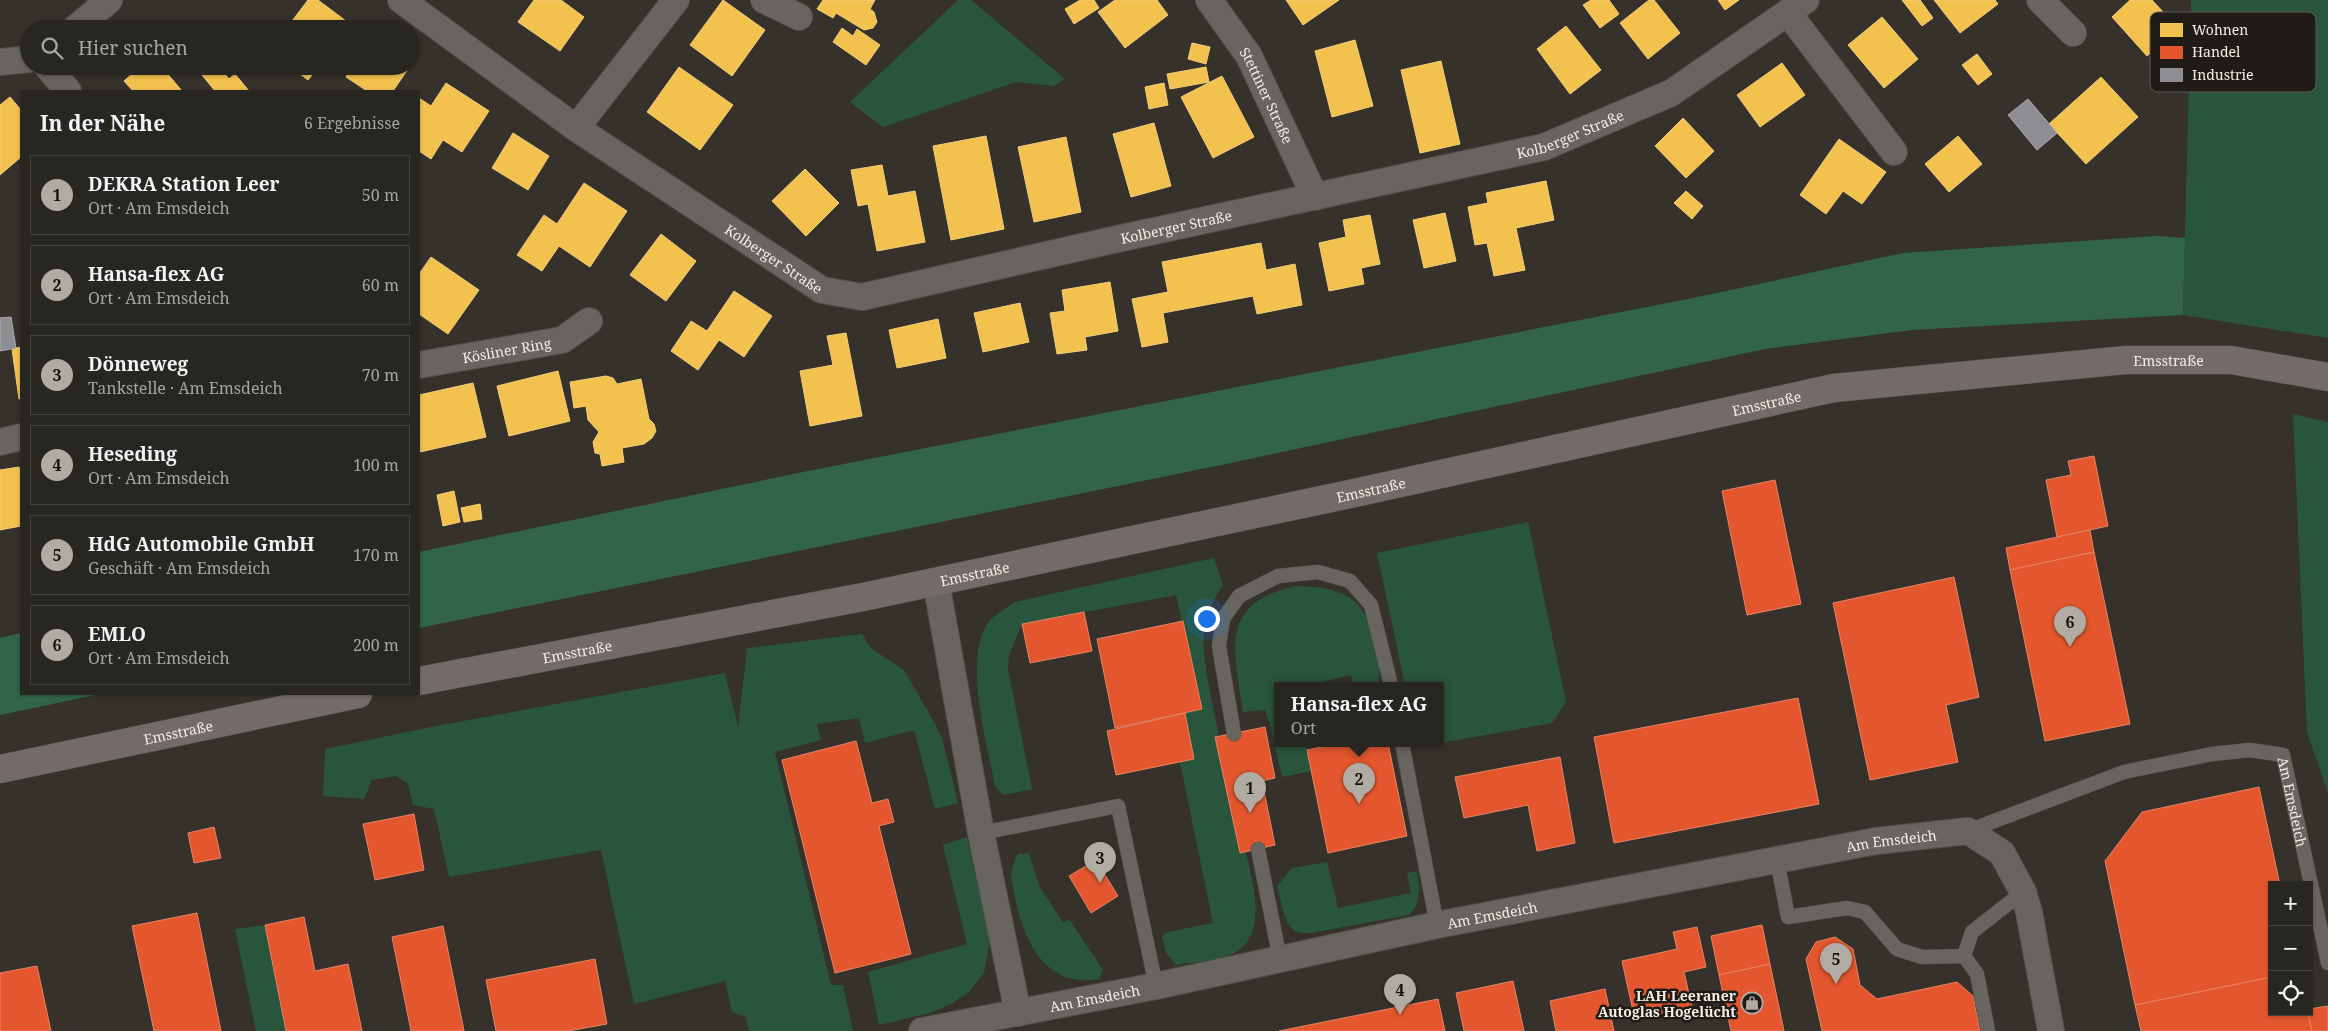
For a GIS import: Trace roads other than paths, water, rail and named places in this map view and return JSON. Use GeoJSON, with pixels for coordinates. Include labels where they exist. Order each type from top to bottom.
{"type":"FeatureCollection","features":[{"type":"Feature","properties":{"kind":"main road","name":"Emsstraße"},"geometry":{"type":"LineString","coordinates":[[420,681],[936,582],[1834,388],[2126,360],[2231,360],[2328,377]]}},
{"type":"Feature","properties":{"kind":"main road","name":"Emsstraße"},"geometry":{"type":"LineString","coordinates":[[0,769],[353,695]]}},
{"type":"Feature","properties":{"kind":"street"},"geometry":{"type":"LineString","coordinates":[[86,20],[109,0]]}},
{"type":"Feature","properties":{"kind":"street","name":"Kolberger Straße"},"geometry":{"type":"LineString","coordinates":[[401,0],[576,128],[822,290],[862,297],[1544,147],[1671,93],[1797,6],[1894,152]]}},
{"type":"Feature","properties":{"kind":"street"},"geometry":{"type":"LineString","coordinates":[[576,128],[676,0]]}},
{"type":"Feature","properties":{"kind":"street"},"geometry":{"type":"LineString","coordinates":[[764,0],[799,17]]}},
{"type":"Feature","properties":{"kind":"street","name":"Stettiner Straße"},"geometry":{"type":"LineString","coordinates":[[1209,0],[1249,56],[1315,197]]}},
{"type":"Feature","properties":{"kind":"street"},"geometry":{"type":"LineString","coordinates":[[2040,0],[2073,33]]}},
{"type":"Feature","properties":{"kind":"street"},"geometry":{"type":"LineString","coordinates":[[0,62],[20,60]]}},
{"type":"Feature","properties":{"kind":"street"},"geometry":{"type":"LineString","coordinates":[[55,75],[67,90]]}},
{"type":"Feature","properties":{"kind":"street","name":"Kösliner Ring"},"geometry":{"type":"LineString","coordinates":[[420,365],[562,340],[589,322]]}},
{"type":"Feature","properties":{"kind":"street"},"geometry":{"type":"LineString","coordinates":[[0,442],[20,437]]}},
{"type":"Feature","properties":{"kind":"street"},"geometry":{"type":"LineString","coordinates":[[936,582],[982,833],[1006,1020]]}},
{"type":"Feature","properties":{"kind":"street"},"geometry":{"type":"LineString","coordinates":[[1968,831],[2002,853],[2023,892],[2029,912],[2051,1031]]}},
{"type":"Feature","properties":{"kind":"street","name":"Am Emsdeich"},"geometry":{"type":"LineString","coordinates":[[922,1031],[1006,1020],[1437,925],[1876,841],[1968,831]]}},
{"type":"Feature","properties":{"kind":"lane"},"geometry":{"type":"LineString","coordinates":[[1234,734],[1219,646],[1223,619],[1239,596],[1278,576],[1318,572],[1350,581],[1371,605],[1390,682]]}},
{"type":"Feature","properties":{"kind":"lane"},"geometry":{"type":"LineString","coordinates":[[1403,747],[1437,925]]}},
{"type":"Feature","properties":{"kind":"lane","name":"Am Emsdeich"},"geometry":{"type":"LineString","coordinates":[[1968,831],[2124,772],[2212,754],[2250,750],[2283,755],[2328,963]]}},
{"type":"Feature","properties":{"kind":"lane"},"geometry":{"type":"LineString","coordinates":[[982,833],[1118,806],[1156,986]]}},
{"type":"Feature","properties":{"kind":"lane"},"geometry":{"type":"LineString","coordinates":[[1258,849],[1280,959]]}},
{"type":"Feature","properties":{"kind":"lane"},"geometry":{"type":"LineString","coordinates":[[1777,860],[1788,917],[1847,908],[1865,912],[1896,949],[1922,957],[1964,956]]}},
{"type":"Feature","properties":{"kind":"lane"},"geometry":{"type":"LineString","coordinates":[[1964,956],[1972,932],[2023,892]]}},
{"type":"Feature","properties":{"kind":"lane"},"geometry":{"type":"LineString","coordinates":[[1964,956],[1977,974],[1988,1031]]}},
{"type":"Feature","properties":{"kind":"place","name":"EMLO"},"geometry":{"type":"Point","coordinates":[2070,647]}},
{"type":"Feature","properties":{"kind":"place","name":"Hansa-flex AG"},"geometry":{"type":"Point","coordinates":[1359,804]}},
{"type":"Feature","properties":{"kind":"place","name":"DEKRA Station Leer"},"geometry":{"type":"Point","coordinates":[1250,813]}},
{"type":"Feature","properties":{"kind":"place","name":"Dönneweg"},"geometry":{"type":"Point","coordinates":[1100,883]}},
{"type":"Feature","properties":{"kind":"place","name":"HdG Automobile GmbH"},"geometry":{"type":"Point","coordinates":[1836,984]}},
{"type":"Feature","properties":{"kind":"place","name":"LAH Leeraner Autoglas Hogelücht"},"geometry":{"type":"Point","coordinates":[1752,1003]}},
{"type":"Feature","properties":{"kind":"place","name":"Heseding"},"geometry":{"type":"Point","coordinates":[1400,1015]}}]}
